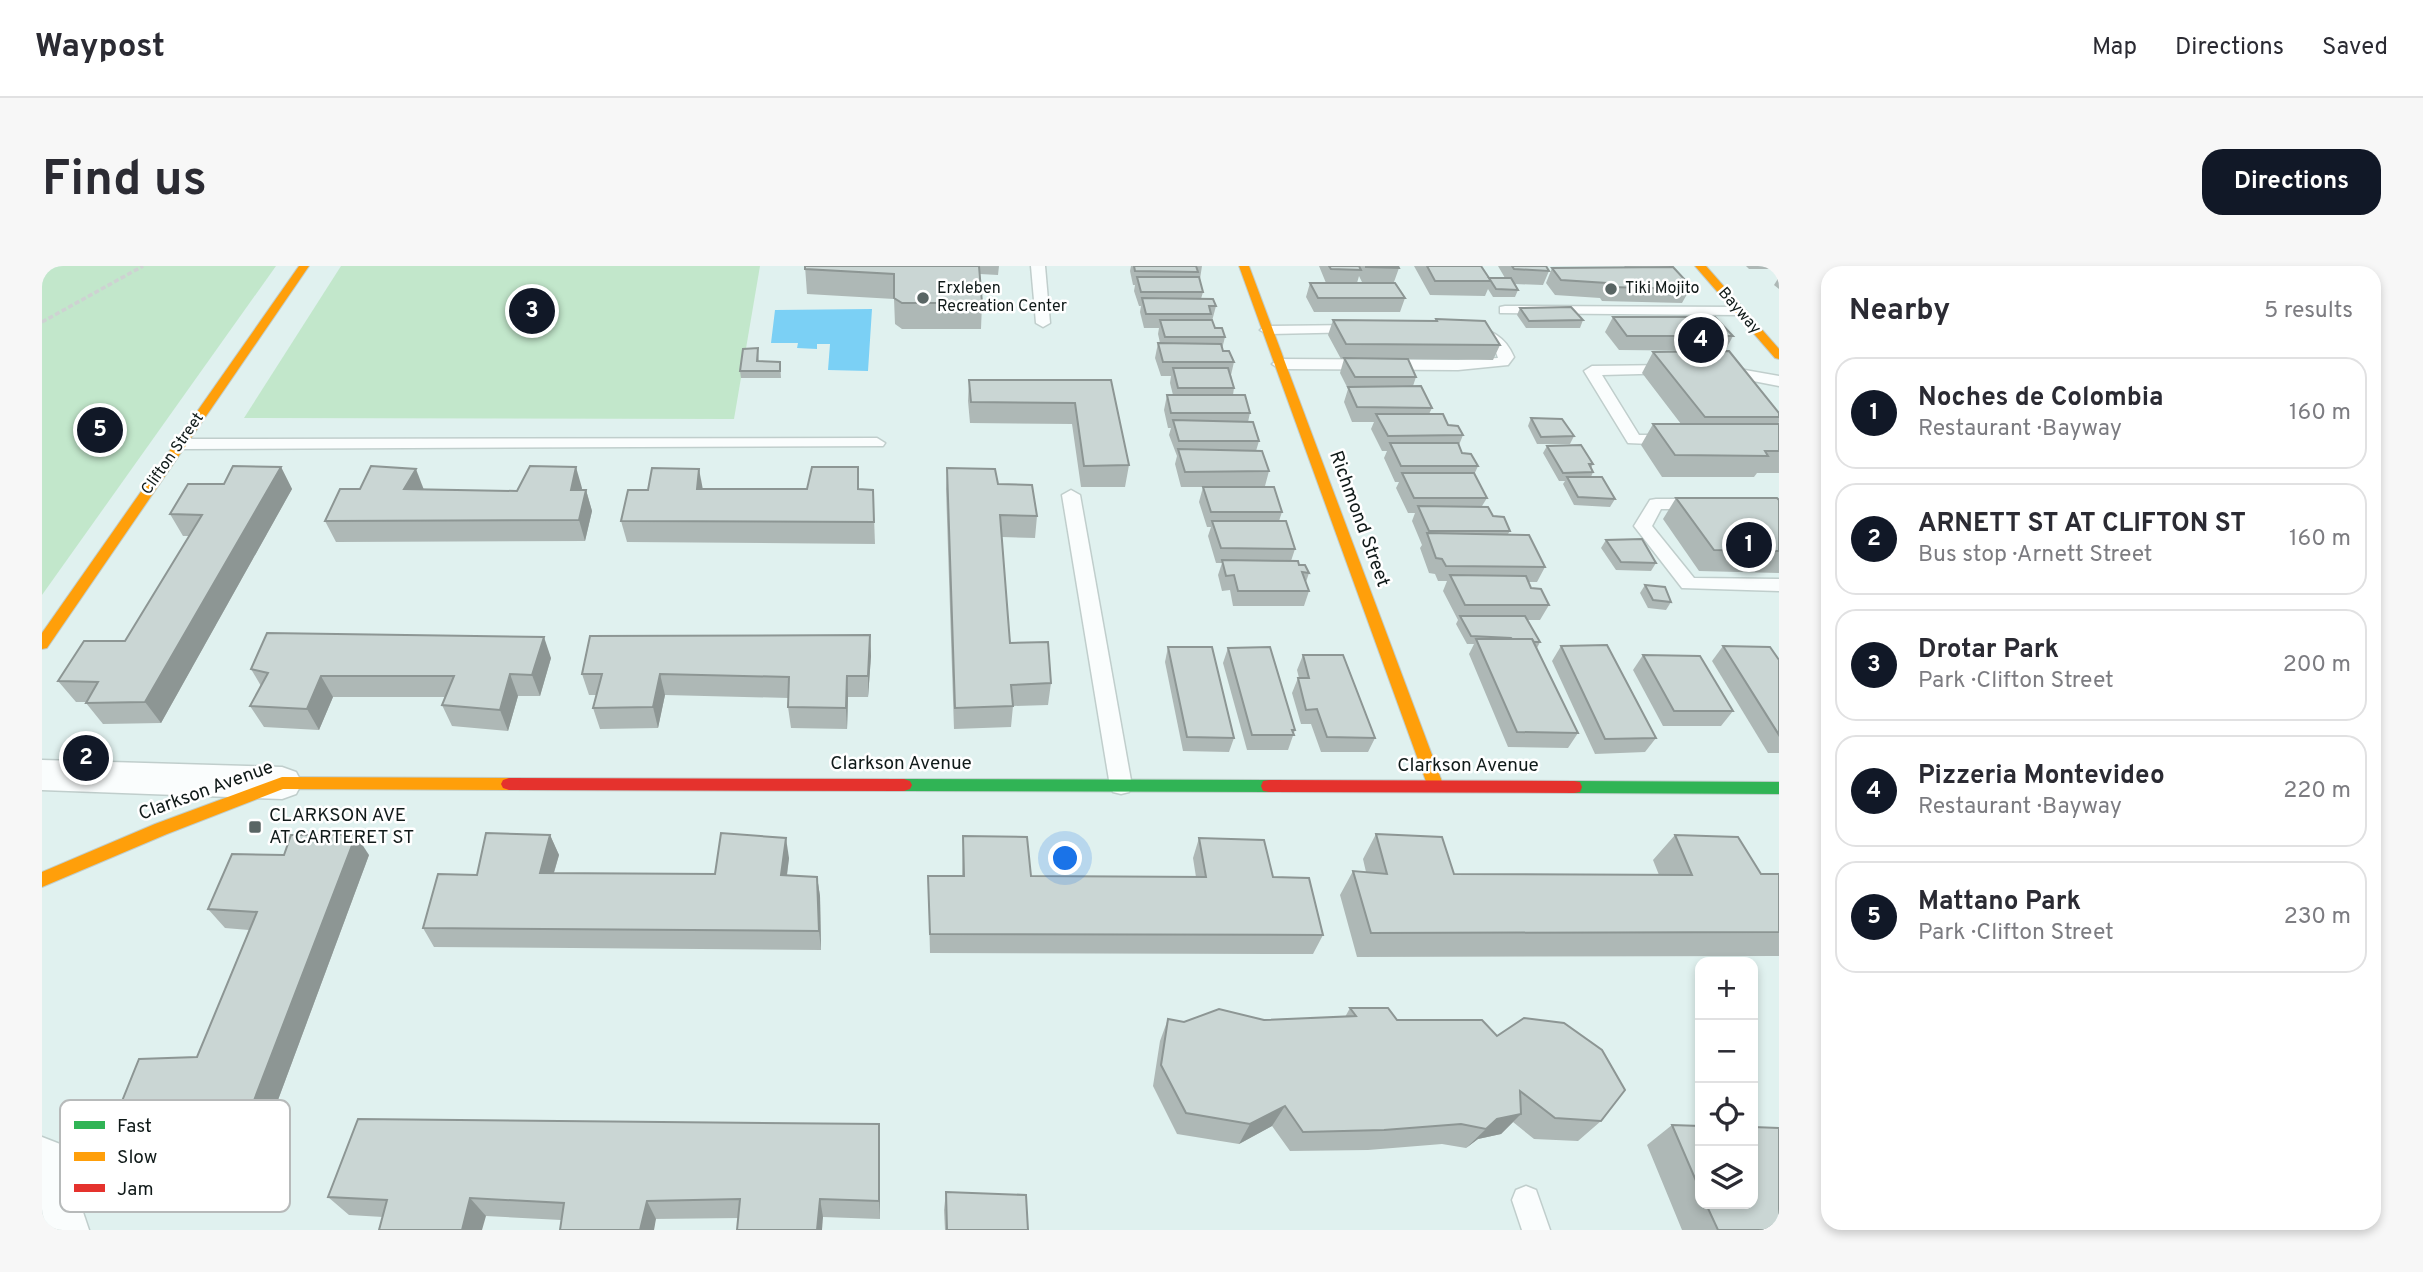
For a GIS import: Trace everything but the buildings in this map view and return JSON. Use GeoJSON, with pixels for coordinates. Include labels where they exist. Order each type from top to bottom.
{"type":"FeatureCollection","features":[{"type":"Feature","properties":{"kind":"street","name":"Clifton Street"},"geometry":{"type":"LineString","coordinates":[[42,644],[304,266]]}},
{"type":"Feature","properties":{"kind":"street","name":"Richmond Street"},"geometry":{"type":"LineString","coordinates":[[1244,266],[1436,787]]}},
{"type":"Feature","properties":{"kind":"street","name":"Bayway"},"geometry":{"type":"LineString","coordinates":[[1700,266],[1779,356]]}},
{"type":"Feature","properties":{"kind":"street"},"geometry":{"type":"LineString","coordinates":[[42,775],[282,783]]}},
{"type":"Feature","properties":{"kind":"street","name":"Clarkson Avenue"},"geometry":{"type":"LineString","coordinates":[[42,880],[161,829],[282,783],[1779,788]]}},
{"type":"Feature","properties":{"kind":"street"},"geometry":{"type":"LineString","coordinates":[[42,1161],[63,1230]]}},
{"type":"Feature","properties":{"kind":"lane"},"geometry":{"type":"LineString","coordinates":[[1038,266],[1043,323]]}},
{"type":"Feature","properties":{"kind":"lane"},"geometry":{"type":"LineString","coordinates":[[1505,310],[1739,311]]}},
{"type":"Feature","properties":{"kind":"lane"},"geometry":{"type":"LineString","coordinates":[[1267,330],[1379,329]]}},
{"type":"Feature","properties":{"kind":"lane"},"geometry":{"type":"LineString","coordinates":[[1280,364],[1458,365],[1503,362],[1506,357],[1496,339],[1472,329],[1458,329]]}},
{"type":"Feature","properties":{"kind":"lane"},"geometry":{"type":"LineString","coordinates":[[1687,440],[1634,440],[1592,371],[1714,369],[1779,382]]}},
{"type":"Feature","properties":{"kind":"lane"},"geometry":{"type":"LineString","coordinates":[[180,444],[877,443]]}},
{"type":"Feature","properties":{"kind":"lane"},"geometry":{"type":"LineString","coordinates":[[1071,495],[1121,786]]}},
{"type":"Feature","properties":{"kind":"lane"},"geometry":{"type":"LineString","coordinates":[[1724,505],[1656,504],[1643,526],[1689,584],[1779,585]]}},
{"type":"Feature","properties":{"kind":"lane"},"geometry":{"type":"LineString","coordinates":[[1526,1200],[1536,1230]]}},
{"type":"Feature","properties":{"kind":"path"},"geometry":{"type":"LineString","coordinates":[[42,322],[143,266]]}},
{"type":"Feature","properties":{"kind":"green space"},"geometry":{"type":"Polygon","coordinates":[[[42,266],[276,266],[42,595],[42,266]]]}},
{"type":"Feature","properties":{"kind":"green space"},"geometry":{"type":"Polygon","coordinates":[[[341,266],[760,266],[734,419],[244,418],[341,266]]]}},
{"type":"Feature","properties":{"kind":"water"},"geometry":{"type":"Polygon","coordinates":[[[872,309],[868,371],[828,370],[830,344],[817,344],[817,349],[797,348],[798,343],[771,343],[775,310],[872,309]]]}},
{"type":"Feature","properties":{"kind":"traffic: fast"},"geometry":{"type":"LineString","coordinates":[[904,785],[1269,786]]}},
{"type":"Feature","properties":{"kind":"traffic: fast"},"geometry":{"type":"LineString","coordinates":[[1574,787],[1779,788]]}},
{"type":"Feature","properties":{"kind":"traffic: slow"},"geometry":{"type":"LineString","coordinates":[[42,644],[304,266]]}},
{"type":"Feature","properties":{"kind":"traffic: slow"},"geometry":{"type":"LineString","coordinates":[[1244,266],[1436,787]]}},
{"type":"Feature","properties":{"kind":"traffic: slow"},"geometry":{"type":"LineString","coordinates":[[1700,266],[1779,356]]}},
{"type":"Feature","properties":{"kind":"traffic: slow"},"geometry":{"type":"LineString","coordinates":[[42,880],[161,829],[282,783],[509,784]]}},
{"type":"Feature","properties":{"kind":"traffic: jam"},"geometry":{"type":"LineString","coordinates":[[509,784],[904,785]]}},
{"type":"Feature","properties":{"kind":"traffic: jam"},"geometry":{"type":"LineString","coordinates":[[1269,786],[1574,787]]}},
{"type":"Feature","properties":{"kind":"place","name":"Tiki Mojito"},"geometry":{"type":"Point","coordinates":[1611,289]}},
{"type":"Feature","properties":{"kind":"place","name":"Erxleben Recreation Center"},"geometry":{"type":"Point","coordinates":[923,298]}},
{"type":"Feature","properties":{"kind":"place","name":"Drotar Park"},"geometry":{"type":"Point","coordinates":[532,311]}},
{"type":"Feature","properties":{"kind":"place","name":"Pizzeria Montevideo"},"geometry":{"type":"Point","coordinates":[1701,340]}},
{"type":"Feature","properties":{"kind":"place","name":"Mattano Park"},"geometry":{"type":"Point","coordinates":[100,430]}},
{"type":"Feature","properties":{"kind":"place","name":"Noches de Colombia"},"geometry":{"type":"Point","coordinates":[1749,545]}},
{"type":"Feature","properties":{"kind":"place","name":"ARNETT ST AT CLIFTON ST"},"geometry":{"type":"Point","coordinates":[86,758]}},
{"type":"Feature","properties":{"kind":"place","name":"CLARKSON AVE AT CARTERET ST"},"geometry":{"type":"Point","coordinates":[255,827]}}]}
